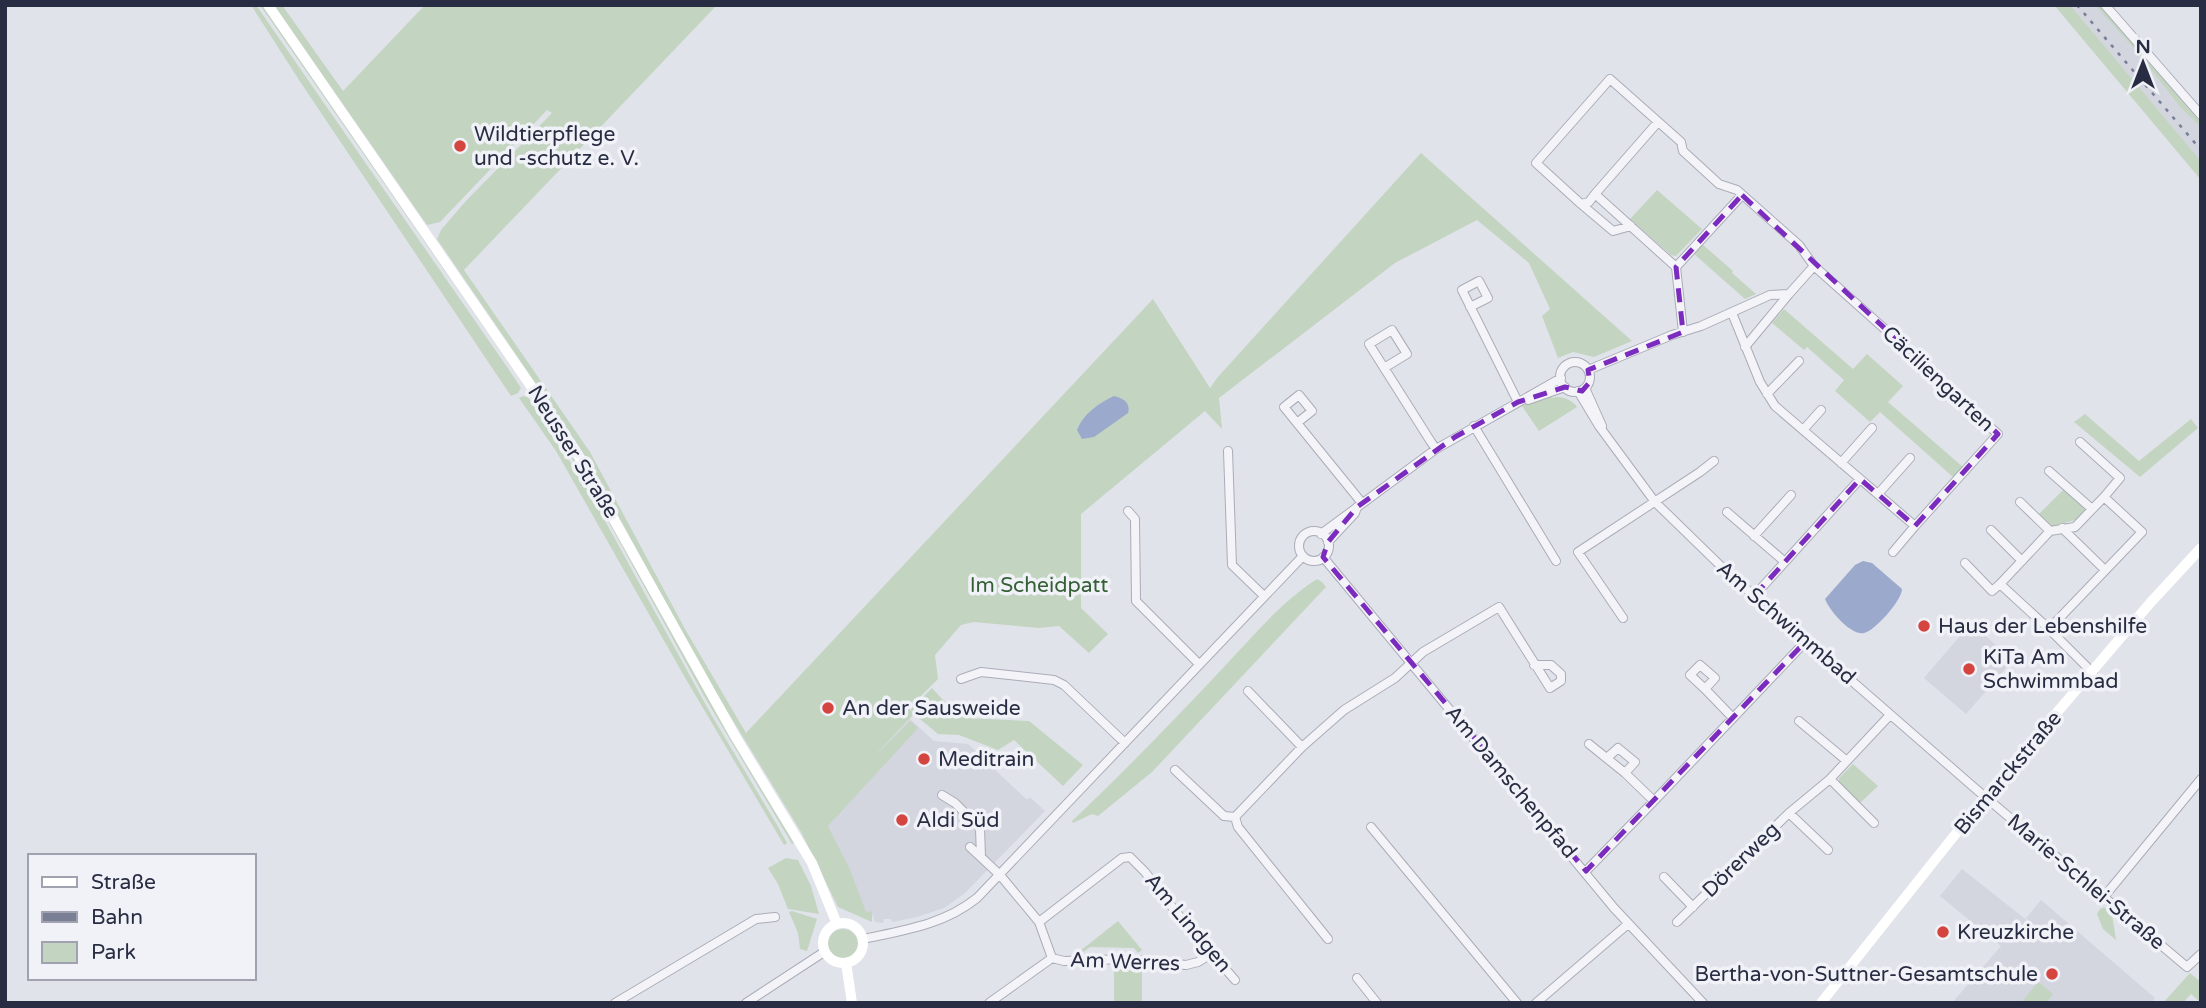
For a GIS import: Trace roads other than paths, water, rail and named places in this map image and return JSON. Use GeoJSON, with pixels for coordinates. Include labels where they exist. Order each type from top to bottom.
{"type":"FeatureCollection","features":[{"type":"Feature","properties":{"kind":"main road","name":"Neusser Straße"},"geometry":{"type":"LineString","coordinates":[[268,5],[575,450],[736,736],[812,863],[836,924]]}},
{"type":"Feature","properties":{"kind":"main road","name":"Bismarckstraße"},"geometry":{"type":"LineString","coordinates":[[1821,1003],[1985,797],[2151,602],[2201,548]]}},
{"type":"Feature","properties":{"kind":"main road"},"geometry":{"type":"LineString","coordinates":[[836,924],[853,926],[860,931],[863,939],[860,955],[846,963],[832,960],[824,952],[822,941],[825,933],[836,924]]}},
{"type":"Feature","properties":{"kind":"main road"},"geometry":{"type":"LineString","coordinates":[[846,963],[852,1003]]}},
{"type":"Feature","properties":{"kind":"street"},"geometry":{"type":"LineString","coordinates":[[2105,5],[2201,116]]}},
{"type":"Feature","properties":{"kind":"street"},"geometry":{"type":"LineString","coordinates":[[1631,226],[1613,231],[1536,163],[1610,79],[1681,142],[1683,151],[1719,184],[1737,190],[1799,245],[1814,266],[1745,347]]}},
{"type":"Feature","properties":{"kind":"street"},"geometry":{"type":"LineString","coordinates":[[1581,204],[1589,202],[1658,122]]}},
{"type":"Feature","properties":{"kind":"street"},"geometry":{"type":"LineString","coordinates":[[1595,194],[1676,267],[1683,332]]}},
{"type":"Feature","properties":{"kind":"street"},"geometry":{"type":"LineString","coordinates":[[1676,267],[1742,195]]}},
{"type":"Feature","properties":{"kind":"street","name":"Cäciliengarten"},"geometry":{"type":"LineString","coordinates":[[1814,266],[1916,356],[1922,366],[1998,434],[1914,526]]}},
{"type":"Feature","properties":{"kind":"street"},"geometry":{"type":"LineString","coordinates":[[1588,370],[1732,313],[1770,295],[1789,294]]}},
{"type":"Feature","properties":{"kind":"street"},"geometry":{"type":"LineString","coordinates":[[1470,307],[1518,402]]}},
{"type":"Feature","properties":{"kind":"street"},"geometry":{"type":"LineString","coordinates":[[1732,313],[1745,347],[1775,406],[1914,526],[1893,552]]}},
{"type":"Feature","properties":{"kind":"street"},"geometry":{"type":"LineString","coordinates":[[1384,368],[1407,354],[1392,330],[1369,344],[1384,368],[1436,449]]}},
{"type":"Feature","properties":{"kind":"street"},"geometry":{"type":"LineString","coordinates":[[1767,394],[1799,361]]}},
{"type":"Feature","properties":{"kind":"street"},"geometry":{"type":"LineString","coordinates":[[1518,402],[1565,387],[1581,389],[1590,379],[1588,370],[1581,363],[1571,363],[1563,368],[1561,378],[1565,387]]}},
{"type":"Feature","properties":{"kind":"street"},"geometry":{"type":"LineString","coordinates":[[1321,534],[1436,449],[1561,378]]}},
{"type":"Feature","properties":{"kind":"street","name":"Am Schwimmbad"},"geometry":{"type":"LineString","coordinates":[[1581,389],[1604,432],[1655,502],[1729,574],[1985,797]]}},
{"type":"Feature","properties":{"kind":"street"},"geometry":{"type":"LineString","coordinates":[[1803,430],[1821,410]]}},
{"type":"Feature","properties":{"kind":"street"},"geometry":{"type":"LineString","coordinates":[[1297,423],[1360,505]]}},
{"type":"Feature","properties":{"kind":"street"},"geometry":{"type":"LineString","coordinates":[[1474,426],[1556,561]]}},
{"type":"Feature","properties":{"kind":"street"},"geometry":{"type":"LineString","coordinates":[[1841,463],[1872,428]]}},
{"type":"Feature","properties":{"kind":"street"},"geometry":{"type":"LineString","coordinates":[[1965,563],[1992,591],[2050,531],[2075,527],[2104,497],[2120,478],[2080,442]]}},
{"type":"Feature","properties":{"kind":"street"},"geometry":{"type":"LineString","coordinates":[[1228,451],[1232,565],[1264,596]]}},
{"type":"Feature","properties":{"kind":"street"},"geometry":{"type":"LineString","coordinates":[[1878,494],[1910,458]]}},
{"type":"Feature","properties":{"kind":"street"},"geometry":{"type":"LineString","coordinates":[[1623,618],[1578,552],[1714,461]]}},
{"type":"Feature","properties":{"kind":"street"},"geometry":{"type":"LineString","coordinates":[[2049,471],[2092,509]]}},
{"type":"Feature","properties":{"kind":"street"},"geometry":{"type":"LineString","coordinates":[[1755,595],[1860,479]]}},
{"type":"Feature","properties":{"kind":"street"},"geometry":{"type":"LineString","coordinates":[[1754,536],[1791,495]]}},
{"type":"Feature","properties":{"kind":"street"},"geometry":{"type":"LineString","coordinates":[[2049,629],[2142,532],[2104,497]]}},
{"type":"Feature","properties":{"kind":"street"},"geometry":{"type":"LineString","coordinates":[[2020,502],[2050,531]]}},
{"type":"Feature","properties":{"kind":"street"},"geometry":{"type":"LineString","coordinates":[[1328,542],[1360,505]]}},
{"type":"Feature","properties":{"kind":"street"},"geometry":{"type":"LineString","coordinates":[[1128,511],[1135,519],[1136,601],[1199,663]]}},
{"type":"Feature","properties":{"kind":"street"},"geometry":{"type":"LineString","coordinates":[[1727,512],[1785,562]]}},
{"type":"Feature","properties":{"kind":"street"},"geometry":{"type":"LineString","coordinates":[[2062,528],[2105,570]]}},
{"type":"Feature","properties":{"kind":"street"},"geometry":{"type":"LineString","coordinates":[[1991,530],[2022,561]]}},
{"type":"Feature","properties":{"kind":"street"},"geometry":{"type":"LineString","coordinates":[[1313,531],[1321,534],[1328,542],[1328,550],[1323,557],[1315,561],[1303,556],[1299,547],[1301,538],[1313,531]]}},
{"type":"Feature","properties":{"kind":"street"},"geometry":{"type":"LineString","coordinates":[[863,939],[927,926],[945,919],[977,898],[1303,556]]}},
{"type":"Feature","properties":{"kind":"street","name":"Am Damschenpfad"},"geometry":{"type":"LineString","coordinates":[[1323,557],[1628,924],[1703,1003]]}},
{"type":"Feature","properties":{"kind":"street"},"geometry":{"type":"LineString","coordinates":[[2000,584],[2093,673]]}},
{"type":"Feature","properties":{"kind":"street"},"geometry":{"type":"LineString","coordinates":[[1235,817],[1302,747],[1344,710],[1395,678],[1423,652],[1499,607],[1534,665]]}},
{"type":"Feature","properties":{"kind":"street"},"geometry":{"type":"LineString","coordinates":[[1586,871],[1807,640]]}},
{"type":"Feature","properties":{"kind":"street"},"geometry":{"type":"LineString","coordinates":[[961,679],[981,672],[1054,680],[1065,685],[1125,743]]}},
{"type":"Feature","properties":{"kind":"street"},"geometry":{"type":"LineString","coordinates":[[1706,689],[1733,718]]}},
{"type":"Feature","properties":{"kind":"street"},"geometry":{"type":"LineString","coordinates":[[1248,691],[1302,747]]}},
{"type":"Feature","properties":{"kind":"street","name":"Dörerweg"},"geometry":{"type":"LineString","coordinates":[[1677,922],[1789,813],[1830,779],[1890,715]]}},
{"type":"Feature","properties":{"kind":"street"},"geometry":{"type":"LineString","coordinates":[[1799,720],[1847,761]]}},
{"type":"Feature","properties":{"kind":"street"},"geometry":{"type":"LineString","coordinates":[[1589,744],[1608,757],[1654,801]]}},
{"type":"Feature","properties":{"kind":"street"},"geometry":{"type":"LineString","coordinates":[[1608,757],[1618,748],[1635,762],[1625,773]]}},
{"type":"Feature","properties":{"kind":"street"},"geometry":{"type":"LineString","coordinates":[[1175,770],[1224,816],[1235,817]]}},
{"type":"Feature","properties":{"kind":"street"},"geometry":{"type":"LineString","coordinates":[[1830,779],[1874,823]]}},
{"type":"Feature","properties":{"kind":"street"},"geometry":{"type":"LineString","coordinates":[[2104,898],[2201,779]]}},
{"type":"Feature","properties":{"kind":"street"},"geometry":{"type":"LineString","coordinates":[[942,795],[955,803],[980,828],[981,857]]}},
{"type":"Feature","properties":{"kind":"street","name":"Marie-Schlei-Straße"},"geometry":{"type":"LineString","coordinates":[[1985,797],[2187,967],[2201,954]]}},
{"type":"Feature","properties":{"kind":"street","name":"Dörerweg"},"geometry":{"type":"LineString","coordinates":[[1789,813],[1828,850]]}},
{"type":"Feature","properties":{"kind":"street"},"geometry":{"type":"LineString","coordinates":[[1235,817],[1238,827],[1328,939]]}},
{"type":"Feature","properties":{"kind":"street"},"geometry":{"type":"LineString","coordinates":[[1371,827],[1517,1003]]}},
{"type":"Feature","properties":{"kind":"street"},"geometry":{"type":"LineString","coordinates":[[970,847],[1000,875]]}},
{"type":"Feature","properties":{"kind":"street","name":"Am Lindgen"},"geometry":{"type":"LineString","coordinates":[[1040,922],[1122,858],[1130,857],[1235,981]]}},
{"type":"Feature","properties":{"kind":"street","name":"Am Werres"},"geometry":{"type":"LineString","coordinates":[[1000,875],[1040,922],[1052,958],[1064,961],[1127,959],[1186,965],[1211,954]]}},
{"type":"Feature","properties":{"kind":"street","name":"Dörerweg"},"geometry":{"type":"LineString","coordinates":[[1664,877],[1693,907]]}},
{"type":"Feature","properties":{"kind":"street"},"geometry":{"type":"LineString","coordinates":[[615,1003],[756,919],[775,917]]}},
{"type":"Feature","properties":{"kind":"street"},"geometry":{"type":"LineString","coordinates":[[1536,1003],[1628,924]]}},
{"type":"Feature","properties":{"kind":"street"},"geometry":{"type":"LineString","coordinates":[[746,1003],[824,952]]}},
{"type":"Feature","properties":{"kind":"street"},"geometry":{"type":"LineString","coordinates":[[989,1003],[1052,958]]}},
{"type":"Feature","properties":{"kind":"street"},"geometry":{"type":"LineString","coordinates":[[1357,978],[1377,1003]]}},
{"type":"Feature","properties":{"kind":"water"},"geometry":{"type":"Polygon","coordinates":[[[1114,396],[1126,402],[1128,413],[1094,437],[1082,439],[1077,430],[1083,419],[1114,396]]]}},
{"type":"Feature","properties":{"kind":"water"},"geometry":{"type":"Polygon","coordinates":[[[1863,561],[1872,563],[1902,589],[1898,600],[1875,627],[1859,633],[1836,615],[1825,599],[1855,565],[1863,561]]]}},
{"type":"Feature","properties":{"kind":"railway"},"geometry":{"type":"LineString","coordinates":[[2077,5],[2201,150]]}},
{"type":"Feature","properties":{"kind":"place","name":"Wildtierpflege und -schutz e. V."},"geometry":{"type":"Point","coordinates":[460,146]}},
{"type":"Feature","properties":{"kind":"place","name":"Haus der Lebenshilfe"},"geometry":{"type":"Point","coordinates":[1924,626]}},
{"type":"Feature","properties":{"kind":"place","name":"KiTa Am Schwimmbad"},"geometry":{"type":"Point","coordinates":[1969,669]}},
{"type":"Feature","properties":{"kind":"place","name":"An der Sausweide"},"geometry":{"type":"Point","coordinates":[828,708]}},
{"type":"Feature","properties":{"kind":"place","name":"Meditrain"},"geometry":{"type":"Point","coordinates":[924,759]}},
{"type":"Feature","properties":{"kind":"place","name":"Aldi Süd"},"geometry":{"type":"Point","coordinates":[902,820]}},
{"type":"Feature","properties":{"kind":"place","name":"Kreuzkirche"},"geometry":{"type":"Point","coordinates":[1943,932]}},
{"type":"Feature","properties":{"kind":"place","name":"Bertha-von-Suttner-Gesamtschule"},"geometry":{"type":"Point","coordinates":[2052,974]}},
{"type":"Feature","properties":{"kind":"park label","name":"Im Scheidpatt"},"geometry":{"type":"Point","coordinates":[1039,585]}}]}
